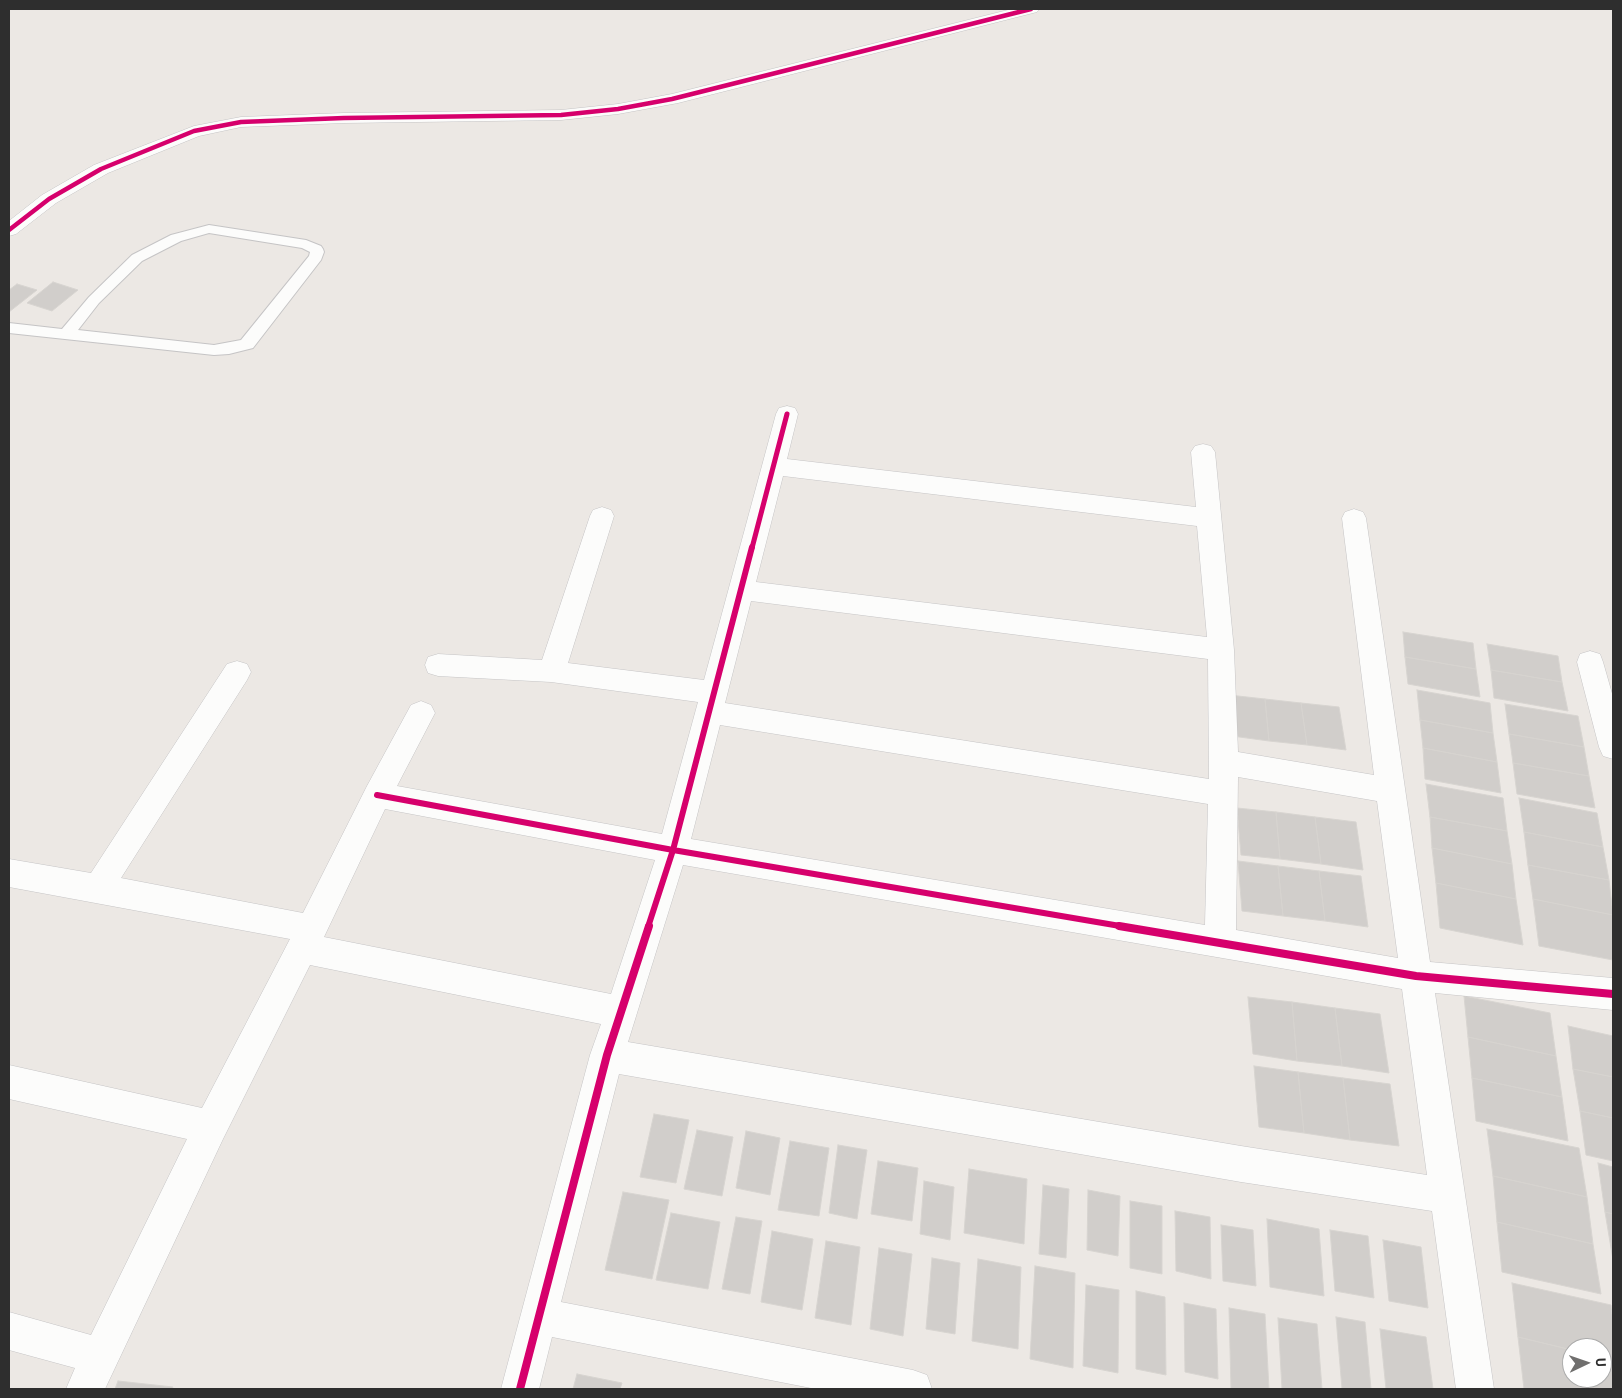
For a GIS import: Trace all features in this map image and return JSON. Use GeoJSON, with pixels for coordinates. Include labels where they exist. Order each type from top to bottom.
{"type":"FeatureCollection","features":[{"type":"Feature","properties":{"kind":"street"},"geometry":{"type":"LineString","coordinates":[[9,230],[49,199],[102,169],[194,131],[241,122],[344,118],[561,115],[618,109],[672,99],[1031,9]]}},
{"type":"Feature","properties":{"kind":"street"},"geometry":{"type":"LineString","coordinates":[[520,1389],[608,1055],[673,850],[787,414]]}},
{"type":"Feature","properties":{"kind":"street"},"geometry":{"type":"LineString","coordinates":[[1203,452],[1221,650],[1224,762],[1220,943]]}},
{"type":"Feature","properties":{"kind":"street"},"geometry":{"type":"LineString","coordinates":[[774,466],[1208,518]]}},
{"type":"Feature","properties":{"kind":"street"},"geometry":{"type":"LineString","coordinates":[[551,671],[602,516]]}},
{"type":"Feature","properties":{"kind":"street"},"geometry":{"type":"LineString","coordinates":[[1354,518],[1390,791],[1475,1389]]}},
{"type":"Feature","properties":{"kind":"street"},"geometry":{"type":"LineString","coordinates":[[741,590],[1221,650]]}},
{"type":"Feature","properties":{"kind":"street"},"geometry":{"type":"LineString","coordinates":[[1590,662],[1613,747]]}},
{"type":"Feature","properties":{"kind":"street"},"geometry":{"type":"LineString","coordinates":[[438,665],[551,671],[712,702],[1223,794]]}},
{"type":"Feature","properties":{"kind":"street"},"geometry":{"type":"LineString","coordinates":[[98,888],[237,672]]}},
{"type":"Feature","properties":{"kind":"street"},"geometry":{"type":"LineString","coordinates":[[85,1389],[211,1126],[307,938],[377,795],[421,713]]}},
{"type":"Feature","properties":{"kind":"street"},"geometry":{"type":"LineString","coordinates":[[1224,762],[1390,791]]}},
{"type":"Feature","properties":{"kind":"street"},"geometry":{"type":"LineString","coordinates":[[377,795],[673,850],[1416,976],[1613,994]]}},
{"type":"Feature","properties":{"kind":"street"},"geometry":{"type":"LineString","coordinates":[[9,874],[98,888],[622,1012]]}},
{"type":"Feature","properties":{"kind":"street"},"geometry":{"type":"LineString","coordinates":[[608,1055],[1222,1160],[1448,1196]]}},
{"type":"Feature","properties":{"kind":"street"},"geometry":{"type":"LineString","coordinates":[[9,1082],[211,1126]]}},
{"type":"Feature","properties":{"kind":"street"},"geometry":{"type":"LineString","coordinates":[[539,1316],[913,1389]]}},
{"type":"Feature","properties":{"kind":"street"},"geometry":{"type":"LineString","coordinates":[[9,1331],[100,1356]]}},
{"type":"Feature","properties":{"kind":"lane"},"geometry":{"type":"LineString","coordinates":[[9,328],[214,350],[229,349],[247,344],[316,257],[316,248],[306,244],[209,229],[176,238],[137,258],[94,300],[67,333]]}},
{"type":"Feature","properties":{"kind":"building"},"geometry":{"type":"Polygon","coordinates":[[[53,282],[78,290],[52,311],[27,303],[53,282]]]}},
{"type":"Feature","properties":{"kind":"building"},"geometry":{"type":"Polygon","coordinates":[[[17,284],[37,290],[9,312],[9,290],[17,284]]]}},
{"type":"Feature","properties":{"kind":"building"},"geometry":{"type":"Polygon","coordinates":[[[1403,632],[1473,643],[1476,669],[1405,657],[1403,632]]]}},
{"type":"Feature","properties":{"kind":"building"},"geometry":{"type":"Polygon","coordinates":[[[1487,644],[1558,656],[1562,682],[1491,670],[1487,644]]]}},
{"type":"Feature","properties":{"kind":"building"},"geometry":{"type":"Polygon","coordinates":[[[1405,657],[1476,669],[1480,697],[1408,684],[1405,657]]]}},
{"type":"Feature","properties":{"kind":"building"},"geometry":{"type":"Polygon","coordinates":[[[1491,670],[1562,682],[1568,711],[1494,698],[1491,670]]]}},
{"type":"Feature","properties":{"kind":"building"},"geometry":{"type":"Polygon","coordinates":[[[1417,690],[1490,703],[1493,733],[1420,720],[1417,690]]]}},
{"type":"Feature","properties":{"kind":"building"},"geometry":{"type":"Polygon","coordinates":[[[1229,695],[1265,699],[1269,741],[1232,736],[1229,695]]]}},
{"type":"Feature","properties":{"kind":"building"},"geometry":{"type":"Polygon","coordinates":[[[1265,699],[1301,703],[1307,745],[1269,741],[1265,699]]]}},
{"type":"Feature","properties":{"kind":"building"},"geometry":{"type":"Polygon","coordinates":[[[1301,703],[1339,707],[1346,750],[1307,745],[1301,703]]]}},
{"type":"Feature","properties":{"kind":"building"},"geometry":{"type":"Polygon","coordinates":[[[1505,704],[1578,716],[1584,747],[1509,734],[1505,704]]]}},
{"type":"Feature","properties":{"kind":"building"},"geometry":{"type":"Polygon","coordinates":[[[1420,720],[1493,733],[1497,762],[1423,748],[1420,720]]]}},
{"type":"Feature","properties":{"kind":"building"},"geometry":{"type":"Polygon","coordinates":[[[1509,734],[1584,747],[1589,776],[1513,763],[1509,734]]]}},
{"type":"Feature","properties":{"kind":"building"},"geometry":{"type":"Polygon","coordinates":[[[1423,748],[1497,762],[1501,793],[1425,779],[1423,748]]]}},
{"type":"Feature","properties":{"kind":"building"},"geometry":{"type":"Polygon","coordinates":[[[1513,763],[1589,776],[1595,808],[1517,794],[1513,763]]]}},
{"type":"Feature","properties":{"kind":"building"},"geometry":{"type":"Polygon","coordinates":[[[1426,784],[1503,798],[1507,831],[1430,817],[1426,784]]]}},
{"type":"Feature","properties":{"kind":"building"},"geometry":{"type":"Polygon","coordinates":[[[1519,798],[1597,813],[1603,847],[1524,832],[1519,798]]]}},
{"type":"Feature","properties":{"kind":"building"},"geometry":{"type":"Polygon","coordinates":[[[1237,808],[1276,812],[1280,859],[1241,855],[1237,808]]]}},
{"type":"Feature","properties":{"kind":"building"},"geometry":{"type":"Polygon","coordinates":[[[1276,812],[1315,817],[1321,864],[1280,859],[1276,812]]]}},
{"type":"Feature","properties":{"kind":"building"},"geometry":{"type":"Polygon","coordinates":[[[1315,817],[1356,822],[1363,870],[1321,864],[1315,817]]]}},
{"type":"Feature","properties":{"kind":"building"},"geometry":{"type":"Polygon","coordinates":[[[1430,817],[1507,831],[1512,864],[1432,848],[1430,817]]]}},
{"type":"Feature","properties":{"kind":"building"},"geometry":{"type":"Polygon","coordinates":[[[1524,832],[1603,847],[1609,880],[1528,865],[1524,832]]]}},
{"type":"Feature","properties":{"kind":"building"},"geometry":{"type":"Polygon","coordinates":[[[1432,848],[1512,864],[1516,899],[1436,883],[1432,848]]]}},
{"type":"Feature","properties":{"kind":"building"},"geometry":{"type":"Polygon","coordinates":[[[1238,861],[1278,866],[1283,916],[1242,911],[1238,861]]]}},
{"type":"Feature","properties":{"kind":"building"},"geometry":{"type":"Polygon","coordinates":[[[1528,865],[1609,880],[1613,915],[1533,899],[1528,865]]]}},
{"type":"Feature","properties":{"kind":"building"},"geometry":{"type":"Polygon","coordinates":[[[1278,866],[1319,871],[1325,921],[1283,916],[1278,866]]]}},
{"type":"Feature","properties":{"kind":"building"},"geometry":{"type":"Polygon","coordinates":[[[1319,871],[1361,876],[1368,927],[1325,921],[1319,871]]]}},
{"type":"Feature","properties":{"kind":"building"},"geometry":{"type":"Polygon","coordinates":[[[1436,883],[1516,899],[1523,945],[1440,928],[1436,883]]]}},
{"type":"Feature","properties":{"kind":"building"},"geometry":{"type":"Polygon","coordinates":[[[1533,899],[1613,915],[1613,960],[1539,946],[1533,899]]]}},
{"type":"Feature","properties":{"kind":"building"},"geometry":{"type":"Polygon","coordinates":[[[1464,996],[1550,1013],[1556,1056],[1468,1037],[1464,996]]]}},
{"type":"Feature","properties":{"kind":"building"},"geometry":{"type":"Polygon","coordinates":[[[1248,997],[1292,1002],[1297,1061],[1253,1054],[1248,997]]]}},
{"type":"Feature","properties":{"kind":"building"},"geometry":{"type":"Polygon","coordinates":[[[1292,1002],[1335,1008],[1342,1066],[1297,1061],[1292,1002]]]}},
{"type":"Feature","properties":{"kind":"building"},"geometry":{"type":"Polygon","coordinates":[[[1335,1008],[1380,1014],[1389,1073],[1342,1066],[1335,1008]]]}},
{"type":"Feature","properties":{"kind":"building"},"geometry":{"type":"Polygon","coordinates":[[[1568,1026],[1613,1036],[1613,1077],[1573,1069],[1568,1026]]]}},
{"type":"Feature","properties":{"kind":"building"},"geometry":{"type":"Polygon","coordinates":[[[1468,1037],[1556,1056],[1562,1097],[1472,1078],[1468,1037]]]}},
{"type":"Feature","properties":{"kind":"building"},"geometry":{"type":"Polygon","coordinates":[[[1254,1066],[1298,1072],[1304,1133],[1259,1127],[1254,1066]]]}},
{"type":"Feature","properties":{"kind":"building"},"geometry":{"type":"Polygon","coordinates":[[[1573,1069],[1613,1077],[1613,1118],[1580,1111],[1573,1069]]]}},
{"type":"Feature","properties":{"kind":"building"},"geometry":{"type":"Polygon","coordinates":[[[1298,1072],[1343,1078],[1350,1140],[1304,1133],[1298,1072]]]}},
{"type":"Feature","properties":{"kind":"building"},"geometry":{"type":"Polygon","coordinates":[[[1343,1078],[1390,1084],[1399,1146],[1350,1140],[1343,1078]]]}},
{"type":"Feature","properties":{"kind":"building"},"geometry":{"type":"Polygon","coordinates":[[[1472,1078],[1562,1097],[1568,1141],[1476,1121],[1472,1078]]]}},
{"type":"Feature","properties":{"kind":"building"},"geometry":{"type":"Polygon","coordinates":[[[1580,1111],[1613,1118],[1613,1161],[1586,1155],[1580,1111]]]}},
{"type":"Feature","properties":{"kind":"building"},"geometry":{"type":"Polygon","coordinates":[[[654,1114],[689,1120],[676,1183],[640,1177],[654,1114]]]}},
{"type":"Feature","properties":{"kind":"building"},"geometry":{"type":"Polygon","coordinates":[[[1487,1129],[1579,1148],[1587,1197],[1493,1176],[1487,1129]]]}},
{"type":"Feature","properties":{"kind":"building"},"geometry":{"type":"Polygon","coordinates":[[[697,1130],[733,1137],[722,1196],[684,1189],[697,1130]]]}},
{"type":"Feature","properties":{"kind":"building"},"geometry":{"type":"Polygon","coordinates":[[[746,1131],[780,1138],[770,1195],[736,1188],[746,1131]]]}},
{"type":"Feature","properties":{"kind":"building"},"geometry":{"type":"Polygon","coordinates":[[[790,1141],[829,1148],[819,1216],[778,1210],[790,1141]]]}},
{"type":"Feature","properties":{"kind":"building"},"geometry":{"type":"Polygon","coordinates":[[[838,1145],[867,1150],[857,1219],[829,1213],[838,1145]]]}},
{"type":"Feature","properties":{"kind":"building"},"geometry":{"type":"Polygon","coordinates":[[[878,1161],[918,1168],[912,1221],[871,1214],[878,1161]]]}},
{"type":"Feature","properties":{"kind":"building"},"geometry":{"type":"Polygon","coordinates":[[[1598,1163],[1613,1167],[1613,1214],[1605,1212],[1598,1163]]]}},
{"type":"Feature","properties":{"kind":"building"},"geometry":{"type":"Polygon","coordinates":[[[969,1169],[1027,1179],[1024,1244],[964,1233],[969,1169]]]}},
{"type":"Feature","properties":{"kind":"building"},"geometry":{"type":"Polygon","coordinates":[[[1493,1176],[1587,1197],[1593,1244],[1497,1222],[1493,1176]]]}},
{"type":"Feature","properties":{"kind":"building"},"geometry":{"type":"Polygon","coordinates":[[[924,1181],[954,1187],[950,1240],[920,1234],[924,1181]]]}},
{"type":"Feature","properties":{"kind":"building"},"geometry":{"type":"Polygon","coordinates":[[[1043,1185],[1069,1189],[1066,1258],[1039,1254],[1043,1185]]]}},
{"type":"Feature","properties":{"kind":"building"},"geometry":{"type":"Polygon","coordinates":[[[1088,1190],[1120,1196],[1118,1256],[1087,1250],[1088,1190]]]}},
{"type":"Feature","properties":{"kind":"building"},"geometry":{"type":"Polygon","coordinates":[[[623,1192],[669,1200],[652,1279],[605,1270],[623,1192]]]}},
{"type":"Feature","properties":{"kind":"building"},"geometry":{"type":"Polygon","coordinates":[[[1130,1201],[1162,1206],[1162,1274],[1130,1268],[1130,1201]]]}},
{"type":"Feature","properties":{"kind":"building"},"geometry":{"type":"Polygon","coordinates":[[[1175,1211],[1210,1217],[1211,1279],[1176,1271],[1175,1211]]]}},
{"type":"Feature","properties":{"kind":"building"},"geometry":{"type":"Polygon","coordinates":[[[1605,1212],[1613,1214],[1613,1260],[1605,1212]]]}},
{"type":"Feature","properties":{"kind":"building"},"geometry":{"type":"Polygon","coordinates":[[[671,1213],[720,1222],[708,1289],[656,1280],[671,1213]]]}},
{"type":"Feature","properties":{"kind":"building"},"geometry":{"type":"Polygon","coordinates":[[[736,1217],[762,1221],[750,1294],[722,1289],[736,1217]]]}},
{"type":"Feature","properties":{"kind":"building"},"geometry":{"type":"Polygon","coordinates":[[[1267,1219],[1319,1229],[1324,1296],[1270,1287],[1267,1219]]]}},
{"type":"Feature","properties":{"kind":"building"},"geometry":{"type":"Polygon","coordinates":[[[1497,1222],[1593,1244],[1601,1294],[1502,1272],[1497,1222]]]}},
{"type":"Feature","properties":{"kind":"building"},"geometry":{"type":"Polygon","coordinates":[[[1221,1225],[1253,1230],[1256,1286],[1223,1281],[1221,1225]]]}},
{"type":"Feature","properties":{"kind":"building"},"geometry":{"type":"Polygon","coordinates":[[[1330,1230],[1368,1236],[1374,1298],[1335,1291],[1330,1230]]]}},
{"type":"Feature","properties":{"kind":"building"},"geometry":{"type":"Polygon","coordinates":[[[772,1231],[813,1239],[802,1310],[761,1302],[772,1231]]]}},
{"type":"Feature","properties":{"kind":"building"},"geometry":{"type":"Polygon","coordinates":[[[1383,1240],[1421,1247],[1428,1308],[1389,1301],[1383,1240]]]}},
{"type":"Feature","properties":{"kind":"building"},"geometry":{"type":"Polygon","coordinates":[[[826,1241],[860,1247],[851,1325],[815,1318],[826,1241]]]}},
{"type":"Feature","properties":{"kind":"building"},"geometry":{"type":"Polygon","coordinates":[[[879,1248],[912,1254],[903,1336],[870,1329],[879,1248]]]}},
{"type":"Feature","properties":{"kind":"building"},"geometry":{"type":"Polygon","coordinates":[[[932,1258],[960,1263],[955,1334],[926,1329],[932,1258]]]}},
{"type":"Feature","properties":{"kind":"building"},"geometry":{"type":"Polygon","coordinates":[[[978,1259],[1021,1267],[1018,1349],[972,1341],[978,1259]]]}},
{"type":"Feature","properties":{"kind":"building"},"geometry":{"type":"Polygon","coordinates":[[[1035,1266],[1075,1273],[1073,1368],[1030,1359],[1035,1266]]]}},
{"type":"Feature","properties":{"kind":"building"},"geometry":{"type":"Polygon","coordinates":[[[1512,1283],[1611,1305],[1613,1360],[1612,1338],[1562,1338],[1562,1348],[1518,1337],[1512,1283]]]}},
{"type":"Feature","properties":{"kind":"building"},"geometry":{"type":"Polygon","coordinates":[[[1086,1285],[1119,1290],[1118,1373],[1083,1366],[1086,1285]]]}},
{"type":"Feature","properties":{"kind":"building"},"geometry":{"type":"Polygon","coordinates":[[[1136,1291],[1165,1297],[1166,1375],[1136,1369],[1136,1291]]]}},
{"type":"Feature","properties":{"kind":"building"},"geometry":{"type":"Polygon","coordinates":[[[1184,1303],[1216,1309],[1218,1379],[1185,1372],[1184,1303]]]}},
{"type":"Feature","properties":{"kind":"building"},"geometry":{"type":"Polygon","coordinates":[[[1229,1308],[1265,1314],[1269,1389],[1231,1389],[1229,1308]]]}},
{"type":"Feature","properties":{"kind":"building"},"geometry":{"type":"Polygon","coordinates":[[[1336,1317],[1365,1322],[1371,1389],[1342,1389],[1336,1317]]]}},
{"type":"Feature","properties":{"kind":"building"},"geometry":{"type":"Polygon","coordinates":[[[1278,1318],[1317,1324],[1322,1389],[1282,1389],[1278,1318]]]}},
{"type":"Feature","properties":{"kind":"building"},"geometry":{"type":"Polygon","coordinates":[[[1380,1329],[1426,1337],[1433,1389],[1386,1389],[1380,1329]]]}},
{"type":"Feature","properties":{"kind":"building"},"geometry":{"type":"Polygon","coordinates":[[[1518,1337],[1562,1348],[1562,1388],[1612,1388],[1613,1360],[1613,1389],[1524,1389],[1518,1337]]]}},
{"type":"Feature","properties":{"kind":"building"},"geometry":{"type":"Polygon","coordinates":[[[577,1374],[622,1383],[620,1389],[573,1389],[577,1374]]]}},
{"type":"Feature","properties":{"kind":"building"},"geometry":{"type":"Polygon","coordinates":[[[118,1381],[173,1387],[172,1389],[115,1389],[118,1381]]]}},
{"type":"Feature","properties":{"kind":"cycle path"},"geometry":{"type":"LineString","coordinates":[[9,230],[49,199],[101,169],[194,131],[241,122],[344,118],[561,115],[618,109],[672,99],[1031,9]]}},
{"type":"Feature","properties":{"kind":"cycle path"},"geometry":{"type":"LineString","coordinates":[[520,1389],[607,1055],[673,850],[787,414]]}},
{"type":"Feature","properties":{"kind":"cycle path"},"geometry":{"type":"LineString","coordinates":[[377,795],[673,850],[1416,976],[1613,994]]}}]}
